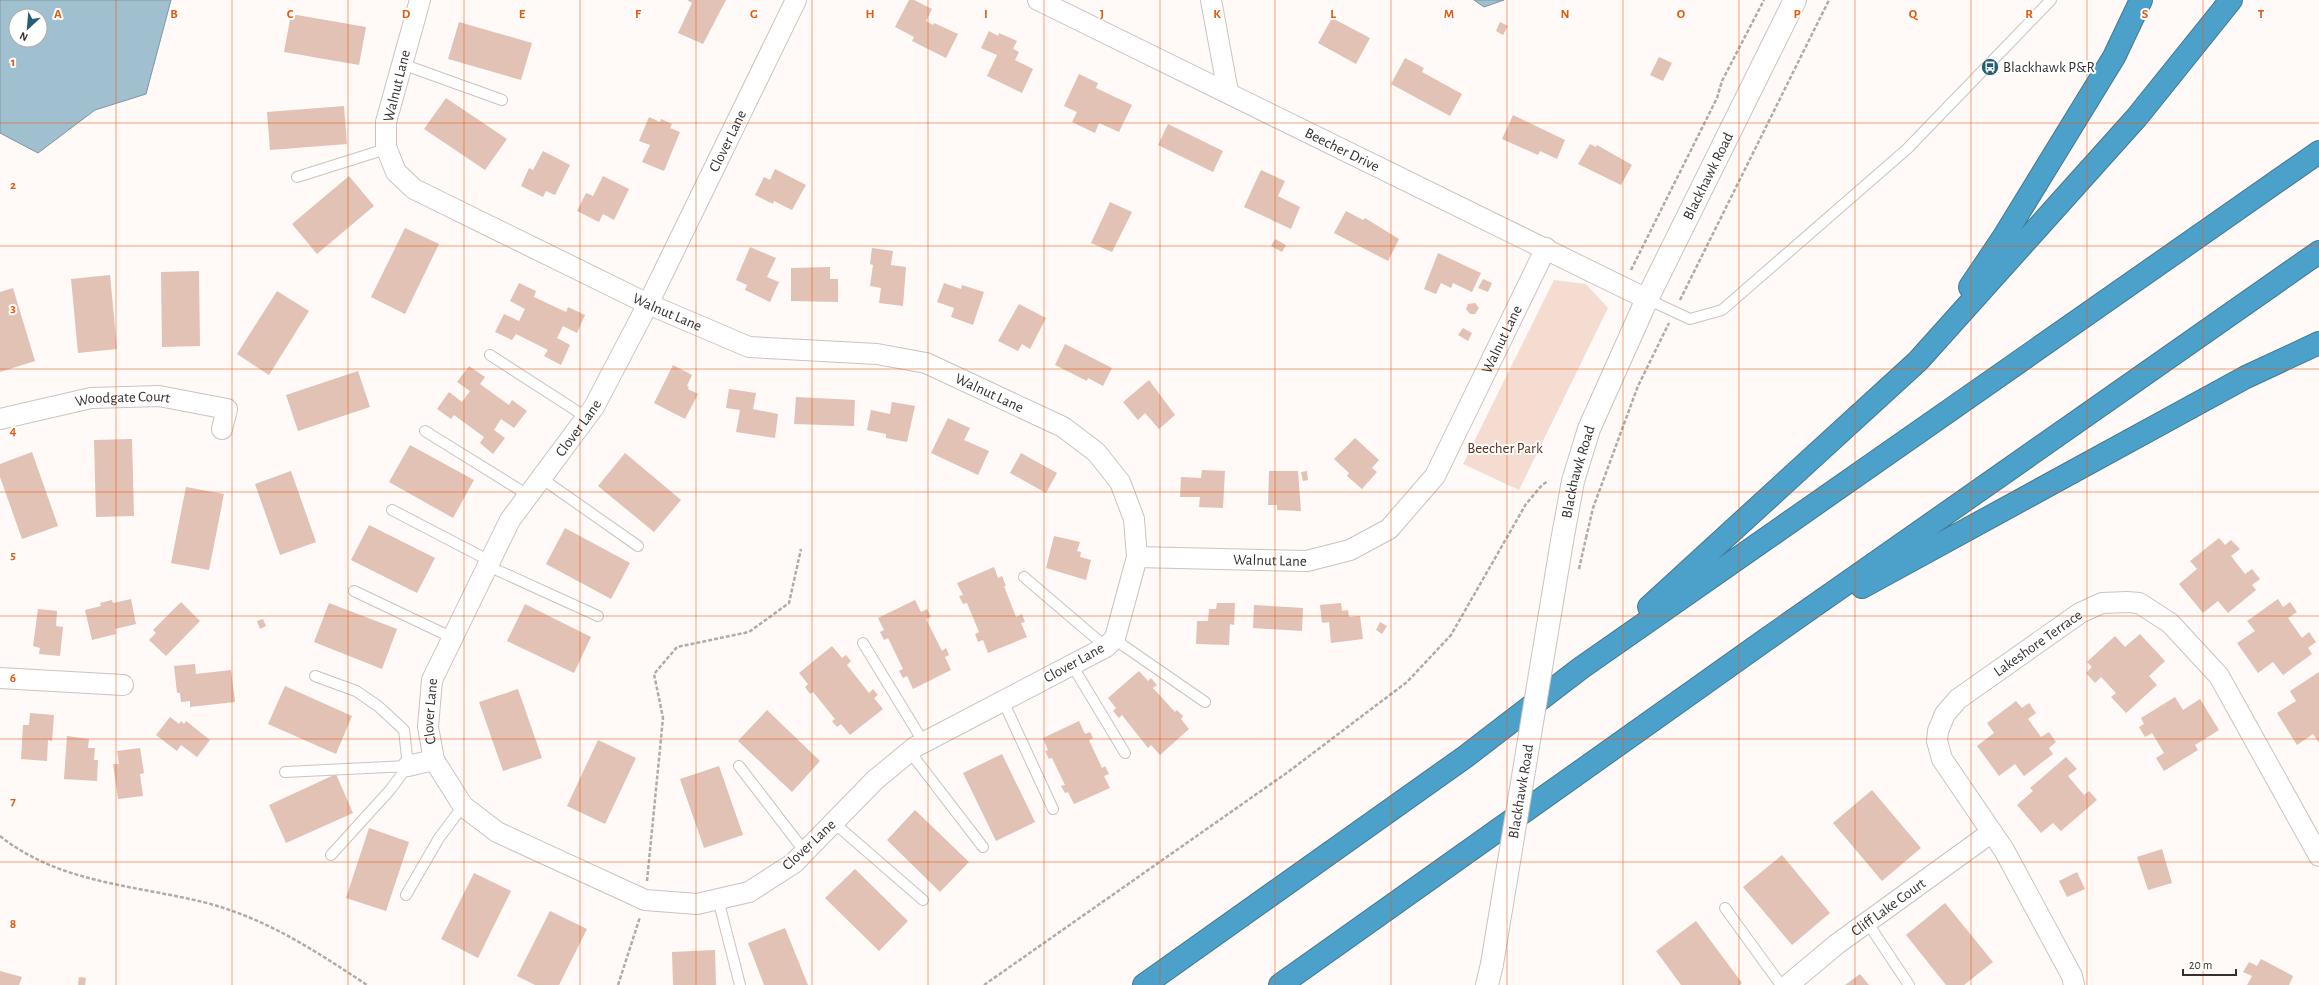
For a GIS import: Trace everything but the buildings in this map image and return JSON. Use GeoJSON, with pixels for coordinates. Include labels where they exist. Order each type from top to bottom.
{"type":"FeatureCollection","features":[{"type":"Feature","properties":{"kind":"highway"},"geometry":{"type":"LineString","coordinates":[[1918,362],[2020,211],[2114,57],[2141,0]]}},
{"type":"Feature","properties":{"kind":"highway"},"geometry":{"type":"LineString","coordinates":[[1581,668],[1918,362],[2137,117],[2231,0]]}},
{"type":"Feature","properties":{"kind":"highway"},"geometry":{"type":"LineString","coordinates":[[1144,985],[1464,758],[1581,668],[2319,152]]}},
{"type":"Feature","properties":{"kind":"highway"},"geometry":{"type":"LineString","coordinates":[[1280,985],[1764,641],[2319,252]]}},
{"type":"Feature","properties":{"kind":"highway"},"geometry":{"type":"LineString","coordinates":[[1764,641],[2246,377],[2319,343]]}},
{"type":"Feature","properties":{"kind":"street","name":"Walnut Lane"},"geometry":{"type":"LineString","coordinates":[[420,0],[386,122],[386,149],[396,172],[414,189],[648,304],[749,347],[877,354],[926,363],[1063,427],[1096,452],[1120,482],[1134,519],[1137,557],[1307,561],[1350,550],[1389,528],[1435,476],[1546,248]]}},
{"type":"Feature","properties":{"kind":"street","name":"Clover Lane"},"geometry":{"type":"LineString","coordinates":[[796,0],[648,304],[594,407],[510,520],[432,680],[428,727],[434,760],[463,806],[497,832],[645,900],[697,904],[748,892],[794,863],[875,780],[917,747],[1072,665],[1111,642],[1137,557]]}},
{"type":"Feature","properties":{"kind":"street","name":"Beecher Drive"},"geometry":{"type":"LineString","coordinates":[[1038,0],[1546,248],[1647,299]]}},
{"type":"Feature","properties":{"kind":"street"},"geometry":{"type":"LineString","coordinates":[[1211,0],[1228,92]]}},
{"type":"Feature","properties":{"kind":"street","name":"Blackhawk Road"},"geometry":{"type":"LineString","coordinates":[[1487,985],[1492,964],[1573,481],[1589,429],[1647,299],[1795,0]]}},
{"type":"Feature","properties":{"kind":"street","name":"Woodgate Court"},"geometry":{"type":"LineString","coordinates":[[0,419],[91,398],[160,396],[227,409],[222,429]]}},
{"type":"Feature","properties":{"kind":"street","name":"Lakeshore Terrace"},"geometry":{"type":"LineString","coordinates":[[2074,985],[2072,976],[2004,850],[1942,759],[1937,741],[1945,714],[1958,699],[2080,613],[2102,603],[2127,602],[2139,603],[2165,619],[2219,676],[2319,856]]}},
{"type":"Feature","properties":{"kind":"street"},"geometry":{"type":"LineString","coordinates":[[0,678],[123,685]]}},
{"type":"Feature","properties":{"kind":"street"},"geometry":{"type":"LineString","coordinates":[[408,766],[434,760]]}},
{"type":"Feature","properties":{"kind":"street","name":"Cliff Lake Court"},"geometry":{"type":"LineString","coordinates":[[1788,985],[1867,922],[1992,832]]}},
{"type":"Feature","properties":{"kind":"lane"},"geometry":{"type":"LineString","coordinates":[[1647,299],[1690,319],[1722,310],[1907,149],[2051,0]]}},
{"type":"Feature","properties":{"kind":"lane"},"geometry":{"type":"LineString","coordinates":[[402,64],[502,100]]}},
{"type":"Feature","properties":{"kind":"lane"},"geometry":{"type":"LineString","coordinates":[[297,177],[386,149]]}},
{"type":"Feature","properties":{"kind":"lane"},"geometry":{"type":"LineString","coordinates":[[490,355],[586,417]]}},
{"type":"Feature","properties":{"kind":"lane"},"geometry":{"type":"LineString","coordinates":[[425,431],[528,495]]}},
{"type":"Feature","properties":{"kind":"lane"},"geometry":{"type":"LineString","coordinates":[[541,478],[638,546]]}},
{"type":"Feature","properties":{"kind":"lane"},"geometry":{"type":"LineString","coordinates":[[392,510],[489,564],[598,616]]}},
{"type":"Feature","properties":{"kind":"lane"},"geometry":{"type":"LineString","coordinates":[[1024,577],[1111,642],[1124,646],[1205,702]]}},
{"type":"Feature","properties":{"kind":"lane"},"geometry":{"type":"LineString","coordinates":[[354,591],[453,638]]}},
{"type":"Feature","properties":{"kind":"lane"},"geometry":{"type":"LineString","coordinates":[[863,643],[917,747],[983,847]]}},
{"type":"Feature","properties":{"kind":"lane"},"geometry":{"type":"LineString","coordinates":[[1072,665],[1125,754]]}},
{"type":"Feature","properties":{"kind":"lane"},"geometry":{"type":"LineString","coordinates":[[315,676],[356,692],[378,706],[404,730],[408,766],[380,802],[331,855]]}},
{"type":"Feature","properties":{"kind":"lane"},"geometry":{"type":"LineString","coordinates":[[1003,701],[1053,809]]}},
{"type":"Feature","properties":{"kind":"lane"},"geometry":{"type":"LineString","coordinates":[[285,772],[408,766]]}},
{"type":"Feature","properties":{"kind":"lane"},"geometry":{"type":"LineString","coordinates":[[739,766],[805,852]]}},
{"type":"Feature","properties":{"kind":"lane"},"geometry":{"type":"LineString","coordinates":[[406,895],[439,838],[463,806]]}},
{"type":"Feature","properties":{"kind":"lane"},"geometry":{"type":"LineString","coordinates":[[833,822],[923,900]]}},
{"type":"Feature","properties":{"kind":"lane"},"geometry":{"type":"LineString","coordinates":[[718,899],[740,985]]}},
{"type":"Feature","properties":{"kind":"lane"},"geometry":{"type":"LineString","coordinates":[[1725,908],[1782,985]]}},
{"type":"Feature","properties":{"kind":"lane"},"geometry":{"type":"LineString","coordinates":[[1867,922],[1909,985]]}},
{"type":"Feature","properties":{"kind":"path"},"geometry":{"type":"LineString","coordinates":[[1624,287],[1718,98],[1722,81],[1764,0]]}},
{"type":"Feature","properties":{"kind":"path"},"geometry":{"type":"LineString","coordinates":[[1586,538],[1593,508],[1638,386],[1829,0]]}},
{"type":"Feature","properties":{"kind":"path"},"geometry":{"type":"LineString","coordinates":[[984,985],[1288,772],[1407,682],[1451,635],[1526,504],[1542,485],[1548,481]]}},
{"type":"Feature","properties":{"kind":"path"},"geometry":{"type":"LineString","coordinates":[[618,985],[645,900],[663,718],[654,674],[677,647],[749,632],[789,604],[801,549]]}},
{"type":"Feature","properties":{"kind":"path"},"geometry":{"type":"LineString","coordinates":[[0,836],[64,872],[203,902],[254,918],[302,942],[367,985]]}},
{"type":"Feature","properties":{"kind":"green space","name":"Beecher Park"},"geometry":{"type":"Polygon","coordinates":[[[1554,280],[1586,284],[1608,308],[1519,490],[1463,464],[1554,280]]]}},
{"type":"Feature","properties":{"kind":"water"},"geometry":{"type":"Polygon","coordinates":[[[0,0],[171,0],[146,94],[95,110],[38,153],[0,133],[0,0]]]}},
{"type":"Feature","properties":{"kind":"water"},"geometry":{"type":"Polygon","coordinates":[[[1474,0],[1504,0],[1484,7],[1474,0]]]}},
{"type":"Feature","properties":{"kind":"place","name":"Blackhawk P&R"},"geometry":{"type":"Point","coordinates":[1990,67]}}]}
